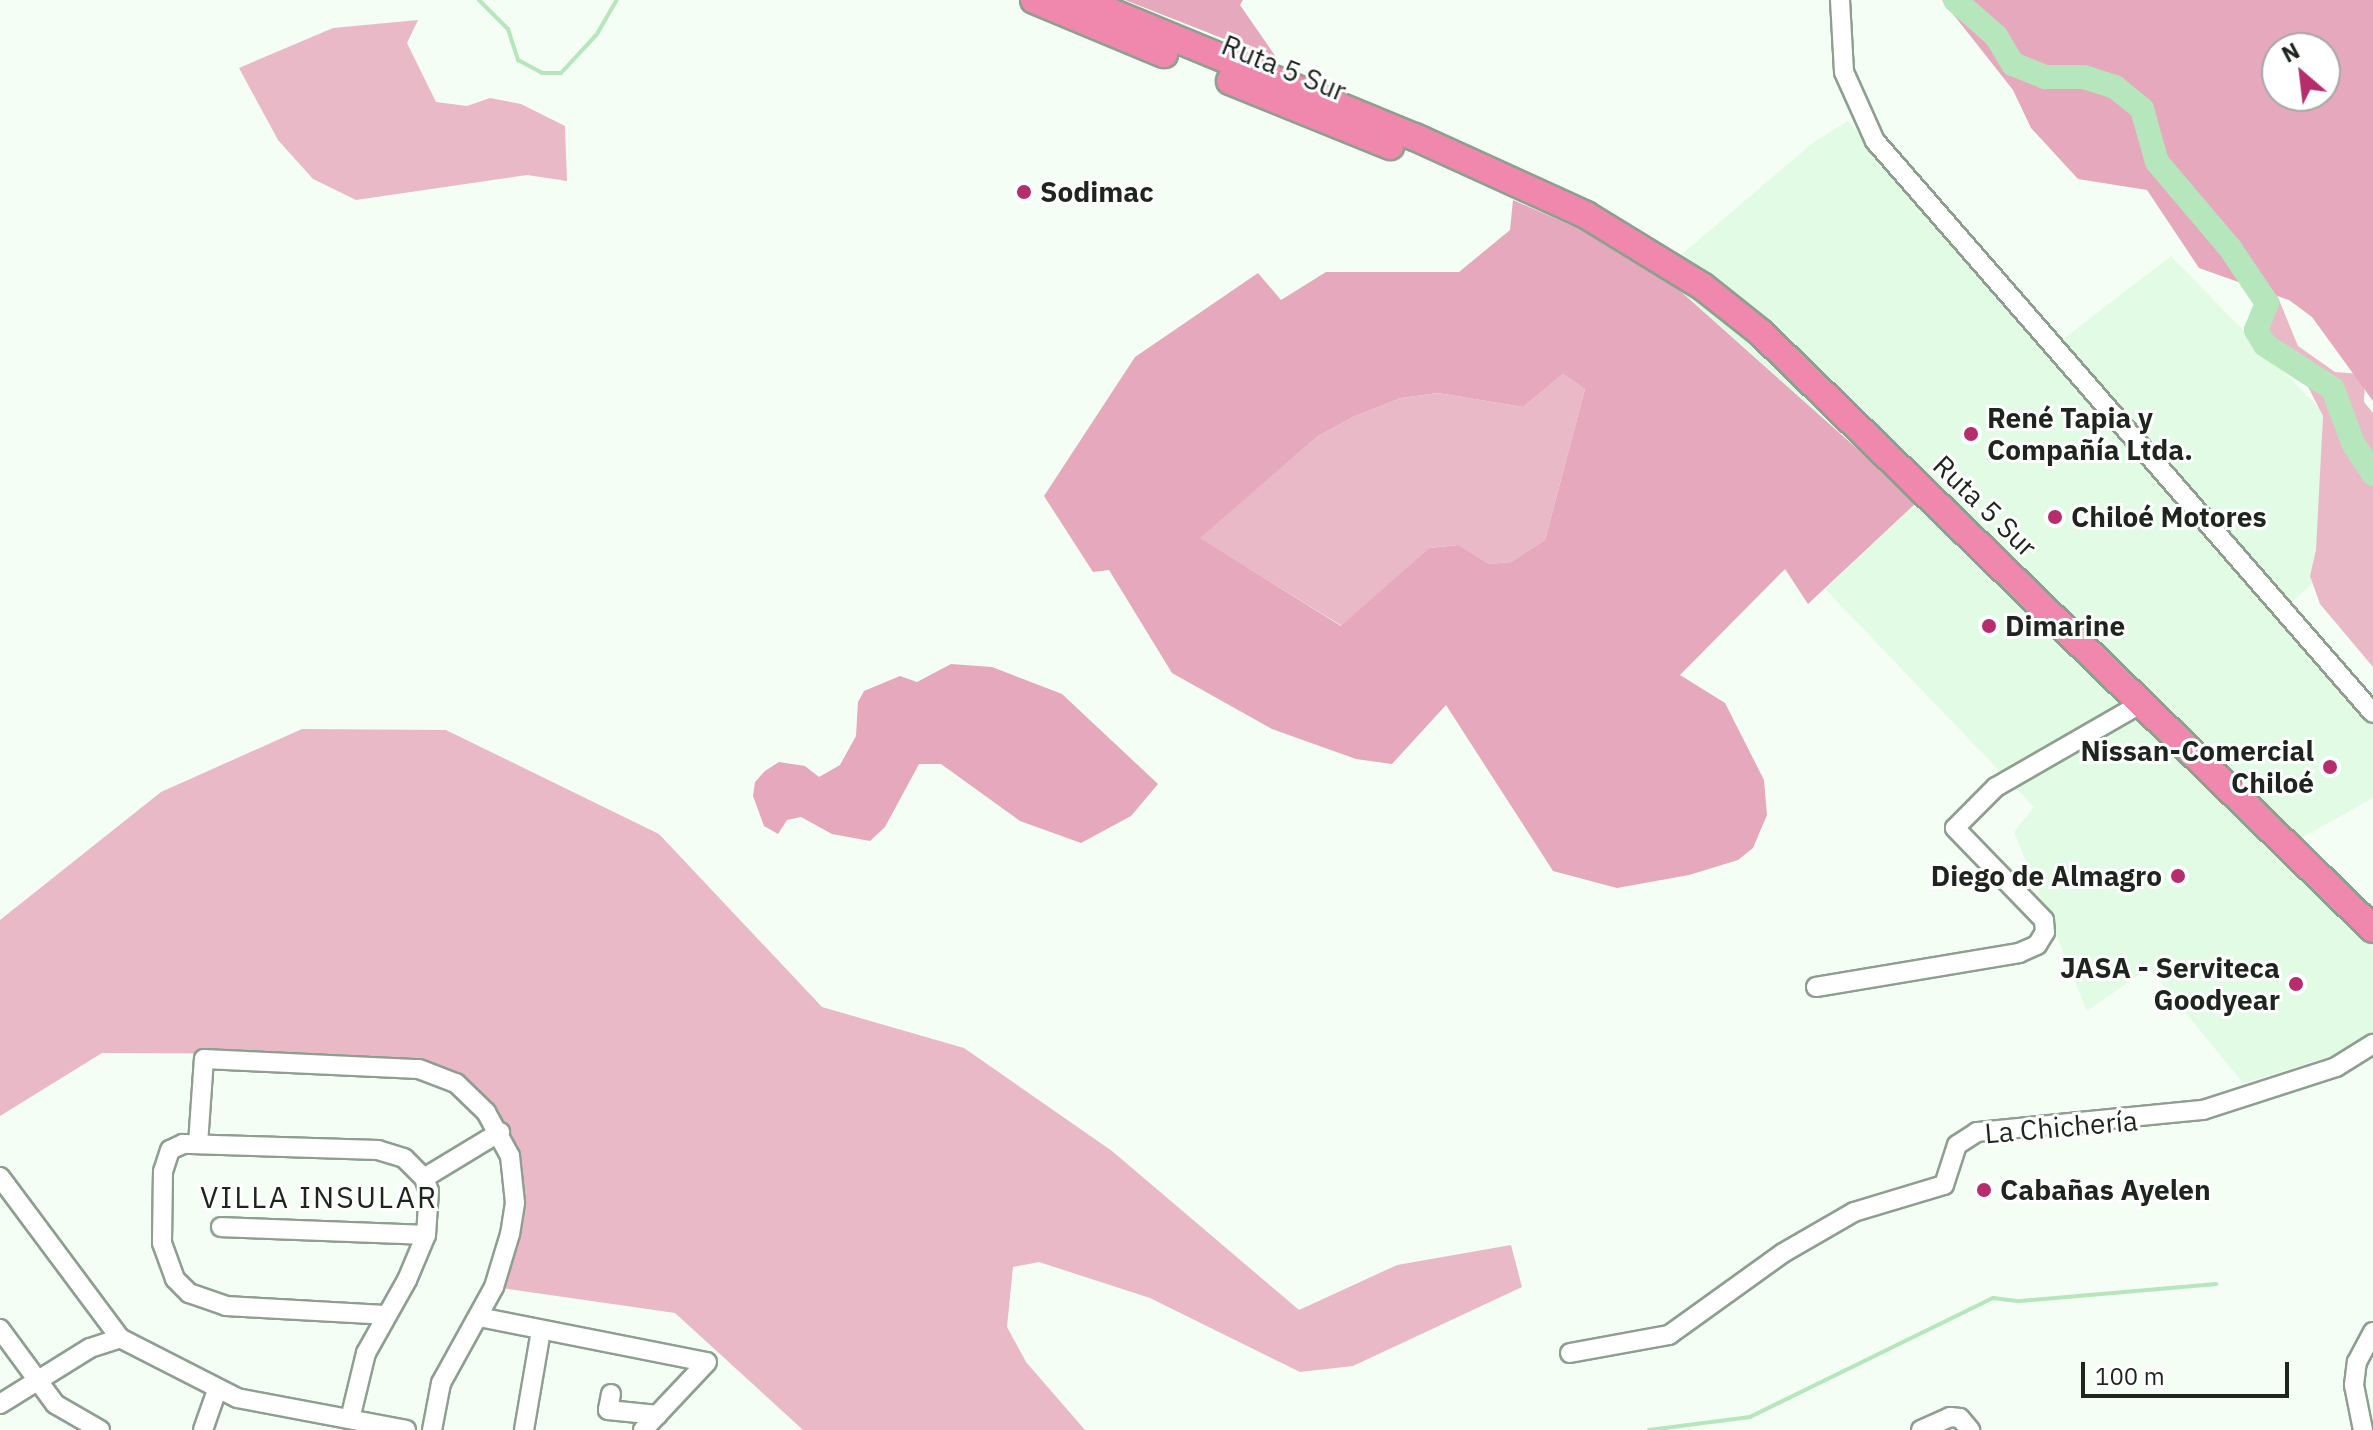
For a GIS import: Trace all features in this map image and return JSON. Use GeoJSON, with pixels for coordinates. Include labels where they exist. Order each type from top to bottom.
{"type":"FeatureCollection","features":[{"type":"Feature","properties":{"kind":"highway","name":"Ruta 5 Sur"},"geometry":{"type":"LineString","coordinates":[[1034,0],[1425,159],[1513,184]]}},
{"type":"Feature","properties":{"kind":"highway","name":"Ruta 5 Sur"},"geometry":{"type":"LineString","coordinates":[[1082,0],[1415,137],[1621,234],[1743,318],[2373,929]]}},
{"type":"Feature","properties":{"kind":"highway"},"geometry":{"type":"LineString","coordinates":[[1137,23],[1154,49]]}},
{"type":"Feature","properties":{"kind":"street"},"geometry":{"type":"LineString","coordinates":[[1840,0],[1844,72],[1859,113],[1882,149],[2373,713]]}},
{"type":"Feature","properties":{"kind":"street"},"geometry":{"type":"LineString","coordinates":[[1816,987],[2019,953],[2037,945],[2045,932],[2044,920],[1955,828],[1996,787],[2142,703]]}},
{"type":"Feature","properties":{"kind":"street","name":"La Chichería"},"geometry":{"type":"LineString","coordinates":[[1570,1353],[1669,1335],[1761,1268],[1854,1212],[1944,1185],[1957,1145],[1977,1132],[2203,1110],[2336,1067],[2373,1044]]}},
{"type":"Feature","properties":{"kind":"street"},"geometry":{"type":"LineString","coordinates":[[198,1144],[204,1059],[439,1074],[472,1096],[500,1132],[510,1156],[515,1203],[510,1234],[479,1317],[441,1383],[432,1430]]}},
{"type":"Feature","properties":{"kind":"street"},"geometry":{"type":"LineString","coordinates":[[424,1178],[500,1132]]}},
{"type":"Feature","properties":{"kind":"street"},"geometry":{"type":"LineString","coordinates":[[350,1419],[366,1353],[426,1235],[429,1191],[424,1178],[404,1158],[378,1150],[198,1144],[170,1150],[163,1171],[162,1243],[175,1279],[189,1293],[226,1306],[385,1315]]}},
{"type":"Feature","properties":{"kind":"street"},"geometry":{"type":"LineString","coordinates":[[0,1176],[120,1338],[217,1390],[289,1410],[406,1430]]}},
{"type":"Feature","properties":{"kind":"street"},"geometry":{"type":"LineString","coordinates":[[221,1227],[426,1235]]}},
{"type":"Feature","properties":{"kind":"street"},"geometry":{"type":"LineString","coordinates":[[479,1317],[707,1362],[643,1430]]}},
{"type":"Feature","properties":{"kind":"street"},"geometry":{"type":"LineString","coordinates":[[0,1329],[55,1404],[100,1430]]}},
{"type":"Feature","properties":{"kind":"street"},"geometry":{"type":"LineString","coordinates":[[524,1430],[541,1331]]}},
{"type":"Feature","properties":{"kind":"street"},"geometry":{"type":"LineString","coordinates":[[2363,1430],[2354,1385],[2357,1362],[2373,1332]]}},
{"type":"Feature","properties":{"kind":"street"},"geometry":{"type":"LineString","coordinates":[[0,1404],[90,1348],[120,1338]]}},
{"type":"Feature","properties":{"kind":"street"},"geometry":{"type":"LineString","coordinates":[[203,1430],[217,1390]]}},
{"type":"Feature","properties":{"kind":"street"},"geometry":{"type":"LineString","coordinates":[[611,1394],[608,1410],[658,1415]]}},
{"type":"Feature","properties":{"kind":"street"},"geometry":{"type":"LineString","coordinates":[[284,1430],[289,1410]]}},
{"type":"Feature","properties":{"kind":"street"},"geometry":{"type":"LineString","coordinates":[[1921,1430],[1950,1417],[1960,1418],[1970,1430]]}},
{"type":"Feature","properties":{"kind":"shaded area"},"geometry":{"type":"Polygon","coordinates":[[[1125,0],[1243,0],[1240,5],[1278,60],[1125,0]]]}},
{"type":"Feature","properties":{"kind":"shaded area"},"geometry":{"type":"Polygon","coordinates":[[[1942,0],[2373,0],[2373,401],[2312,317],[2289,300],[2199,268],[2147,190],[2078,179],[2031,128],[2013,90],[1942,0]]]}},
{"type":"Feature","properties":{"kind":"shaded area"},"geometry":{"type":"Polygon","coordinates":[[[418,20],[407,43],[436,102],[467,106],[490,98],[521,104],[565,126],[567,181],[527,175],[356,200],[313,179],[278,140],[239,68],[333,28],[418,20]]]}},
{"type":"Feature","properties":{"kind":"shaded area"},"geometry":{"type":"Polygon","coordinates":[[[1848,121],[2049,350],[2171,256],[2323,412],[2316,580],[2276,616],[2373,722],[2373,798],[2301,838],[2285,860],[2373,948],[2373,1036],[2361,1047],[2243,1083],[2149,968],[2087,1011],[2014,832],[2034,807],[1825,589],[1917,502],[1660,273],[1815,141],[1848,121]]]}},
{"type":"Feature","properties":{"kind":"shaded area"},"geometry":{"type":"Polygon","coordinates":[[[1513,200],[1598,237],[1660,273],[1917,502],[1808,604],[1785,569],[1680,675],[1725,703],[1764,780],[1767,815],[1753,848],[1738,860],[1689,875],[1617,888],[1553,871],[1446,705],[1392,764],[1356,759],[1272,729],[1172,673],[1109,570],[1093,572],[1044,496],[1135,357],[1258,273],[1281,300],[1326,272],[1459,272],[1510,230],[1513,200]],[[1563,374],[1523,407],[1438,393],[1401,398],[1355,416],[1318,436],[1200,538],[1341,626],[1429,548],[1459,545],[1489,564],[1511,562],[1545,540],[1585,389],[1563,374]]]}},
{"type":"Feature","properties":{"kind":"shaded area"},"geometry":{"type":"Polygon","coordinates":[[[2275,290],[2298,346],[2335,372],[2360,374],[2365,382],[2364,402],[2373,413],[2373,667],[2320,604],[2310,576],[2316,550],[2323,416],[2302,375],[2259,331],[2259,316],[2270,302],[2268,292],[2275,290]]]}},
{"type":"Feature","properties":{"kind":"shaded area"},"geometry":{"type":"Polygon","coordinates":[[[1563,374],[1585,389],[1545,540],[1511,562],[1489,564],[1459,545],[1429,548],[1342,626],[1199,538],[1318,436],[1355,416],[1401,398],[1438,393],[1523,407],[1563,374]]]}},
{"type":"Feature","properties":{"kind":"shaded area"},"geometry":{"type":"Polygon","coordinates":[[[951,664],[992,667],[1062,694],[1158,784],[1131,816],[1081,843],[1020,821],[941,764],[919,764],[885,827],[870,841],[832,834],[801,817],[787,820],[778,834],[764,826],[753,796],[755,782],[765,771],[779,762],[805,766],[819,777],[840,765],[856,736],[858,702],[864,691],[900,676],[917,682],[951,664]]]}},
{"type":"Feature","properties":{"kind":"shaded area"},"geometry":{"type":"Polygon","coordinates":[[[302,729],[446,730],[659,834],[822,1007],[964,1048],[1112,1151],[1299,1310],[1397,1265],[1511,1245],[1522,1287],[1353,1366],[1300,1372],[1150,1298],[1039,1262],[1013,1267],[1007,1327],[1026,1362],[1085,1430],[803,1430],[675,1313],[494,1287],[515,1203],[496,1125],[440,1074],[343,1054],[102,1053],[0,1116],[0,920],[161,792],[302,729]]]}},
{"type":"Feature","properties":{"kind":"waterway"},"geometry":{"type":"LineString","coordinates":[[479,0],[508,29],[518,60],[542,73],[561,73],[597,34],[617,0]]}},
{"type":"Feature","properties":{"kind":"waterway"},"geometry":{"type":"LineString","coordinates":[[1955,0],[1996,36],[2013,64],[2045,77],[2084,77],[2115,87],[2142,109],[2157,162],[2230,248],[2267,303],[2256,330],[2265,345],[2333,389],[2353,443],[2373,474]]}},
{"type":"Feature","properties":{"kind":"waterway"},"geometry":{"type":"LineString","coordinates":[[1649,1430],[1750,1417],[1993,1298],[2019,1301],[2216,1284]]}},
{"type":"Feature","properties":{"kind":"place","name":"Sodimac"},"geometry":{"type":"Point","coordinates":[1024,192]}},
{"type":"Feature","properties":{"kind":"place","name":"René Tapia y Compañía Ltda."},"geometry":{"type":"Point","coordinates":[1971,434]}},
{"type":"Feature","properties":{"kind":"place","name":"Chiloé Motores"},"geometry":{"type":"Point","coordinates":[2055,517]}},
{"type":"Feature","properties":{"kind":"place","name":"Dimarine"},"geometry":{"type":"Point","coordinates":[1989,626]}},
{"type":"Feature","properties":{"kind":"place","name":"Nissan-Comercial Chiloé"},"geometry":{"type":"Point","coordinates":[2330,767]}},
{"type":"Feature","properties":{"kind":"place","name":"Diego de Almagro"},"geometry":{"type":"Point","coordinates":[2178,876]}},
{"type":"Feature","properties":{"kind":"place","name":"JASA - Serviteca Goodyear"},"geometry":{"type":"Point","coordinates":[2296,984]}},
{"type":"Feature","properties":{"kind":"place","name":"Cabañas Ayelen"},"geometry":{"type":"Point","coordinates":[1984,1190]}},
{"type":"Feature","properties":{"kind":"district","name":"VILLA INSULAR"},"geometry":{"type":"Point","coordinates":[319,1197]}}]}
